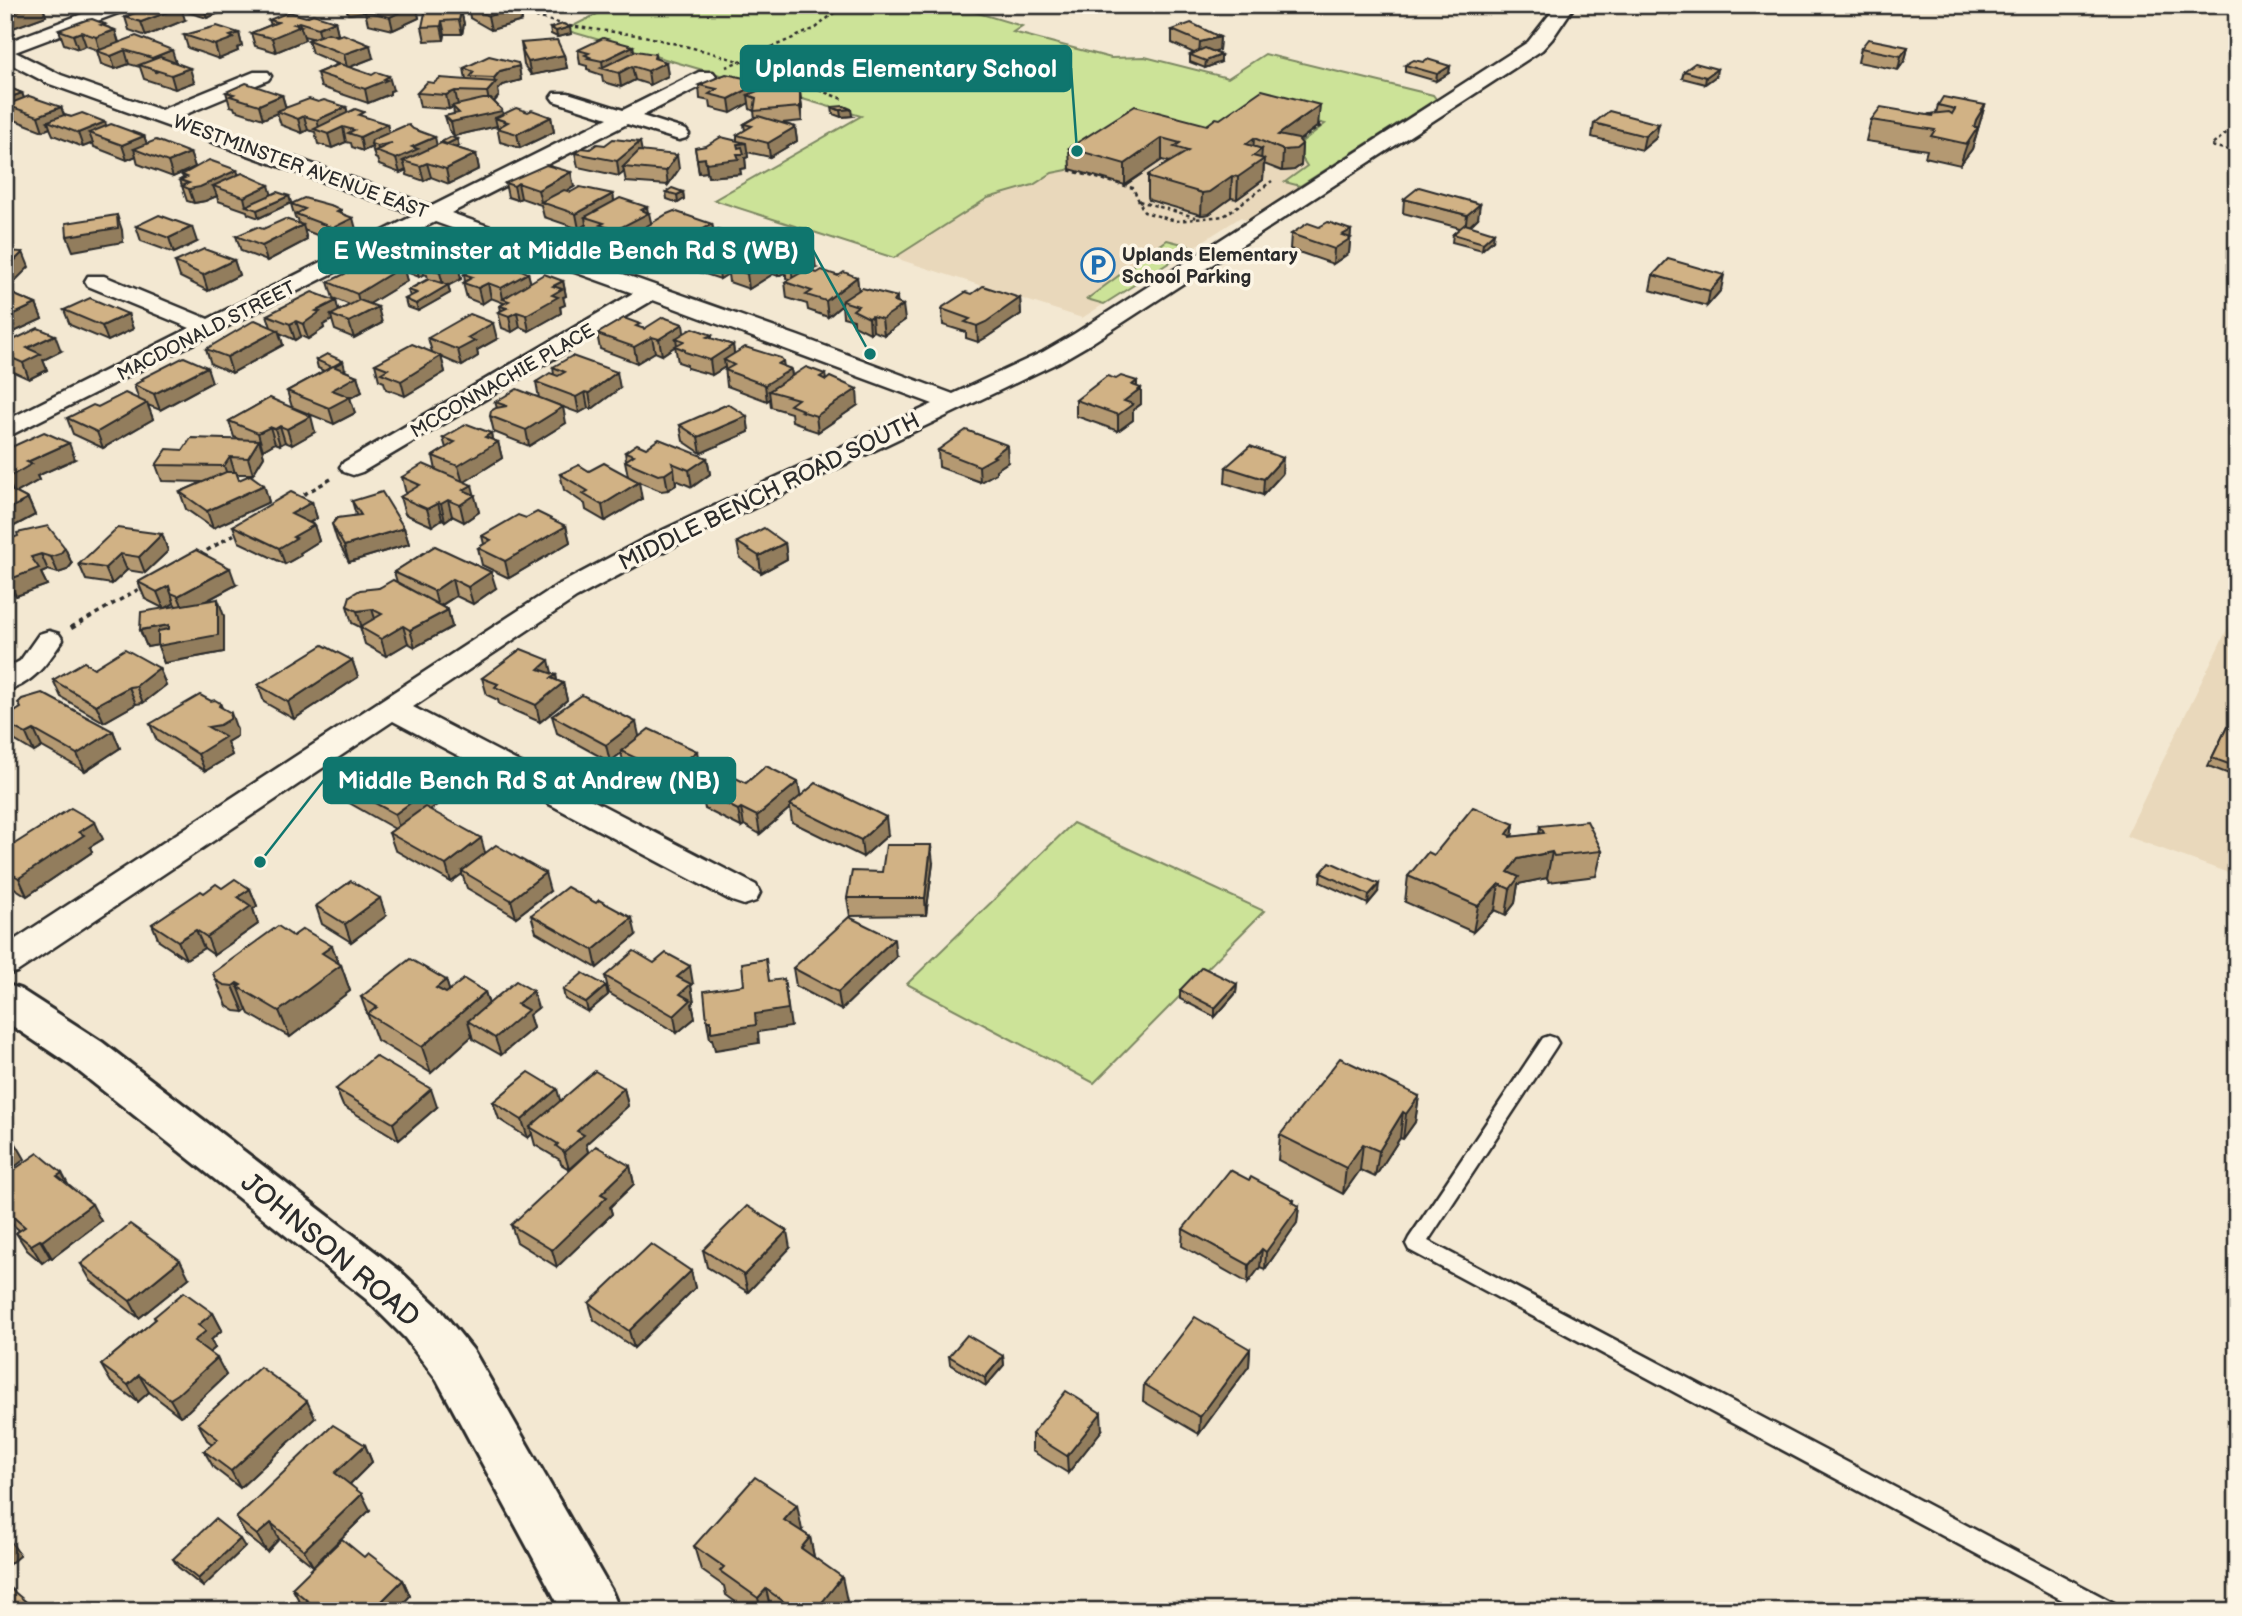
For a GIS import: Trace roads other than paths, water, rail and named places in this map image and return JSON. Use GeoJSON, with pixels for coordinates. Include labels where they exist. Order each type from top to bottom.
{"type":"FeatureCollection","features":[{"type":"Feature","properties":{"kind":"main road","name":"JOHNSON ROAD"},"geometry":{"type":"LineString","coordinates":[[5,1000],[87,1054],[401,1301],[455,1365],[592,1611]]}},
{"type":"Feature","properties":{"kind":"street"},"geometry":{"type":"LineString","coordinates":[[5,52],[124,5]]}},
{"type":"Feature","properties":{"kind":"street","name":"MIDDLE BENCH ROAD SOUTH"},"geometry":{"type":"LineString","coordinates":[[5,962],[596,574],[1082,339],[1458,97],[1543,38],[1566,5]]}},
{"type":"Feature","properties":{"kind":"street","name":"WESTMINSTER AVENUE EAST"},"geometry":{"type":"LineString","coordinates":[[5,52],[54,79],[790,341],[953,403]]}},
{"type":"Feature","properties":{"kind":"street"},"geometry":{"type":"LineString","coordinates":[[162,117],[261,76]]}},
{"type":"Feature","properties":{"kind":"street","name":"MACDONALD STREET"},"geometry":{"type":"LineString","coordinates":[[5,431],[706,76]]}},
{"type":"Feature","properties":{"kind":"street"},"geometry":{"type":"LineString","coordinates":[[561,97],[679,134]]}},
{"type":"Feature","properties":{"kind":"street"},"geometry":{"type":"LineString","coordinates":[[96,281],[210,328]]}},
{"type":"Feature","properties":{"kind":"street","name":"MCCONNACHIE PLACE"},"geometry":{"type":"LineString","coordinates":[[352,467],[651,292]]}},
{"type":"Feature","properties":{"kind":"street"},"geometry":{"type":"LineString","coordinates":[[5,682],[30,667],[49,640]]}},
{"type":"Feature","properties":{"kind":"street"},"geometry":{"type":"LineString","coordinates":[[392,708],[744,893]]}},
{"type":"Feature","properties":{"kind":"lane"},"geometry":{"type":"LineString","coordinates":[[1549,1043],[1416,1244],[2106,1611]]}},
{"type":"Feature","properties":{"kind":"place","name":"Uplands Elementary School"},"geometry":{"type":"Point","coordinates":[1077,151]}},
{"type":"Feature","properties":{"kind":"place","name":"Uplands Elementary School Parking"},"geometry":{"type":"Point","coordinates":[1098,265]}},
{"type":"Feature","properties":{"kind":"place","name":"E Westminster at Middle Bench Rd S (WB)"},"geometry":{"type":"Point","coordinates":[870,354]}},
{"type":"Feature","properties":{"kind":"place","name":"Middle Bench Rd S at Andrew (NB)"},"geometry":{"type":"Point","coordinates":[260,862]}}]}
